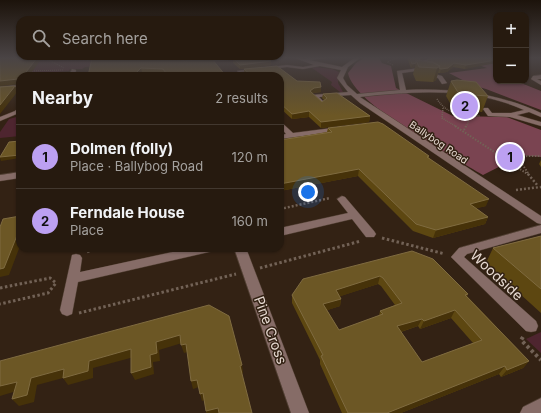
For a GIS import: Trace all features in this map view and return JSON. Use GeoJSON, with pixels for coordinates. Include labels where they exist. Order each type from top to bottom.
{"type":"FeatureCollection","features":[{"type":"Feature","properties":{"kind":"street","name":"Ballybog Road"},"geometry":{"type":"LineString","coordinates":[[340,77],[345,86],[354,94],[392,122],[541,221]]}},
{"type":"Feature","properties":{"kind":"street"},"geometry":{"type":"LineString","coordinates":[[399,77],[403,90]]}},
{"type":"Feature","properties":{"kind":"street"},"geometry":{"type":"LineString","coordinates":[[440,77],[444,83]]}},
{"type":"Feature","properties":{"kind":"street"},"geometry":{"type":"LineString","coordinates":[[529,83],[541,81]]}},
{"type":"Feature","properties":{"kind":"street"},"geometry":{"type":"LineString","coordinates":[[0,89],[16,87]]}},
{"type":"Feature","properties":{"kind":"street"},"geometry":{"type":"LineString","coordinates":[[322,103],[314,96],[403,90],[482,96],[512,102],[541,115]]}},
{"type":"Feature","properties":{"kind":"street"},"geometry":{"type":"LineString","coordinates":[[511,115],[530,110]]}},
{"type":"Feature","properties":{"kind":"street"},"geometry":{"type":"LineString","coordinates":[[0,119],[16,112]]}},
{"type":"Feature","properties":{"kind":"street"},"geometry":{"type":"LineString","coordinates":[[488,112],[511,115],[520,119],[541,124]]}},
{"type":"Feature","properties":{"kind":"street"},"geometry":{"type":"LineString","coordinates":[[379,124],[392,122]]}},
{"type":"Feature","properties":{"kind":"street"},"geometry":{"type":"LineString","coordinates":[[284,127],[291,135]]}},
{"type":"Feature","properties":{"kind":"street"},"geometry":{"type":"LineString","coordinates":[[284,136],[349,128]]}},
{"type":"Feature","properties":{"kind":"street"},"geometry":{"type":"LineString","coordinates":[[0,178],[16,176]]}},
{"type":"Feature","properties":{"kind":"street"},"geometry":{"type":"LineString","coordinates":[[342,199],[370,234]]}},
{"type":"Feature","properties":{"kind":"street"},"geometry":{"type":"LineString","coordinates":[[284,231],[355,216]]}},
{"type":"Feature","properties":{"kind":"street","name":"Woodside"},"geometry":{"type":"LineString","coordinates":[[531,326],[457,257],[463,251],[541,229]]}},
{"type":"Feature","properties":{"kind":"street"},"geometry":{"type":"LineString","coordinates":[[72,279],[191,252]]}},
{"type":"Feature","properties":{"kind":"street","name":"Pine Cross"},"geometry":{"type":"LineString","coordinates":[[242,252],[300,413]]}},
{"type":"Feature","properties":{"kind":"street"},"geometry":{"type":"LineString","coordinates":[[67,310],[76,258]]}},
{"type":"Feature","properties":{"kind":"street"},"geometry":{"type":"LineString","coordinates":[[529,413],[541,408]]}},
{"type":"Feature","properties":{"kind":"path"},"geometry":{"type":"LineString","coordinates":[[432,92],[443,108],[456,113],[471,116],[488,112]]}},
{"type":"Feature","properties":{"kind":"path"},"geometry":{"type":"LineString","coordinates":[[443,108],[442,118],[529,175],[540,186]]}},
{"type":"Feature","properties":{"kind":"path"},"geometry":{"type":"LineString","coordinates":[[467,110],[471,116]]}},
{"type":"Feature","properties":{"kind":"path"},"geometry":{"type":"LineString","coordinates":[[464,131],[471,116]]}},
{"type":"Feature","properties":{"kind":"path"},"geometry":{"type":"LineString","coordinates":[[529,175],[519,160],[522,156],[541,156]]}},
{"type":"Feature","properties":{"kind":"path"},"geometry":{"type":"LineString","coordinates":[[498,193],[540,186]]}},
{"type":"Feature","properties":{"kind":"path"},"geometry":{"type":"LineString","coordinates":[[284,208],[330,198],[342,199]]}},
{"type":"Feature","properties":{"kind":"path"},"geometry":{"type":"LineString","coordinates":[[67,310],[79,313],[249,271],[360,242],[370,234],[457,257]]}},
{"type":"Feature","properties":{"kind":"path"},"geometry":{"type":"LineString","coordinates":[[0,288],[50,278],[56,283],[48,293],[0,304]]}},
{"type":"Feature","properties":{"kind":"path"},"geometry":{"type":"LineString","coordinates":[[531,326],[522,340],[541,360]]}},
{"type":"Feature","properties":{"kind":"shaded area"},"geometry":{"type":"Polygon","coordinates":[[[325,77],[339,77],[338,83],[343,92],[340,92],[331,85],[332,82],[325,77]]]}},
{"type":"Feature","properties":{"kind":"shaded area"},"geometry":{"type":"Polygon","coordinates":[[[350,77],[394,77],[396,88],[453,116],[507,117],[541,130],[541,157],[522,155],[483,175],[407,129],[367,100],[354,86],[350,77]]]}},
{"type":"Feature","properties":{"kind":"shaded area"},"geometry":{"type":"Polygon","coordinates":[[[457,77],[493,77],[493,84],[524,84],[541,91],[541,110],[472,85],[457,77]]]}},
{"type":"Feature","properties":{"kind":"shaded area"},"geometry":{"type":"Polygon","coordinates":[[[16,117],[16,136],[0,138],[0,132],[9,119],[16,117]]]}},
{"type":"Feature","properties":{"kind":"shaded area"},"geometry":{"type":"Polygon","coordinates":[[[541,332],[541,353],[526,339],[541,332]]]}},
{"type":"Feature","properties":{"kind":"building"},"geometry":{"type":"Polygon","coordinates":[[[0,77],[16,77],[16,79],[0,81],[0,77]]]}},
{"type":"Feature","properties":{"kind":"building"},"geometry":{"type":"Polygon","coordinates":[[[284,77],[292,77],[297,81],[320,82],[321,87],[314,88],[310,91],[322,102],[327,98],[323,94],[337,93],[370,116],[321,122],[309,111],[292,114],[284,107],[284,77]]]}},
{"type":"Feature","properties":{"kind":"building"},"geometry":{"type":"Polygon","coordinates":[[[457,80],[476,82],[488,96],[459,94],[451,81],[457,80]]]}},
{"type":"Feature","properties":{"kind":"building"},"geometry":{"type":"Polygon","coordinates":[[[15,86],[0,105],[0,87],[15,86]]]}},
{"type":"Feature","properties":{"kind":"building"},"geometry":{"type":"Polygon","coordinates":[[[378,122],[383,124],[429,156],[427,157],[489,199],[470,204],[488,217],[436,230],[416,224],[359,169],[284,183],[284,139],[332,132],[328,128],[378,122]]]}},
{"type":"Feature","properties":{"kind":"building"},"geometry":{"type":"Polygon","coordinates":[[[16,141],[16,155],[0,157],[9,142],[16,141]]]}},
{"type":"Feature","properties":{"kind":"building"},"geometry":{"type":"Polygon","coordinates":[[[16,217],[16,238],[4,268],[0,269],[0,227],[3,219],[16,217]]]}},
{"type":"Feature","properties":{"kind":"building"},"geometry":{"type":"Polygon","coordinates":[[[541,236],[541,289],[493,248],[541,236]]]}},
{"type":"Feature","properties":{"kind":"building"},"geometry":{"type":"Polygon","coordinates":[[[412,251],[433,259],[468,294],[465,295],[529,361],[507,370],[505,366],[387,413],[348,413],[321,356],[323,355],[292,295],[303,279],[412,251]],[[380,276],[336,290],[341,299],[323,304],[339,330],[383,314],[380,311],[402,303],[380,276]],[[455,310],[424,321],[422,319],[397,326],[422,362],[482,340],[455,310]]]}},
{"type":"Feature","properties":{"kind":"building"},"geometry":{"type":"Polygon","coordinates":[[[209,305],[229,316],[242,365],[240,366],[252,413],[219,413],[218,408],[206,411],[203,393],[200,394],[197,380],[191,381],[186,344],[181,345],[180,335],[156,342],[157,353],[150,355],[151,367],[131,373],[131,349],[89,361],[88,371],[63,378],[64,369],[31,378],[27,395],[12,399],[17,382],[0,386],[0,361],[209,305]]]}},
{"type":"Feature","properties":{"kind":"place","name":"Ferndale House"},"geometry":{"type":"Point","coordinates":[465,106]}},
{"type":"Feature","properties":{"kind":"place","name":"Dolmen (folly)"},"geometry":{"type":"Point","coordinates":[510,157]}}]}
